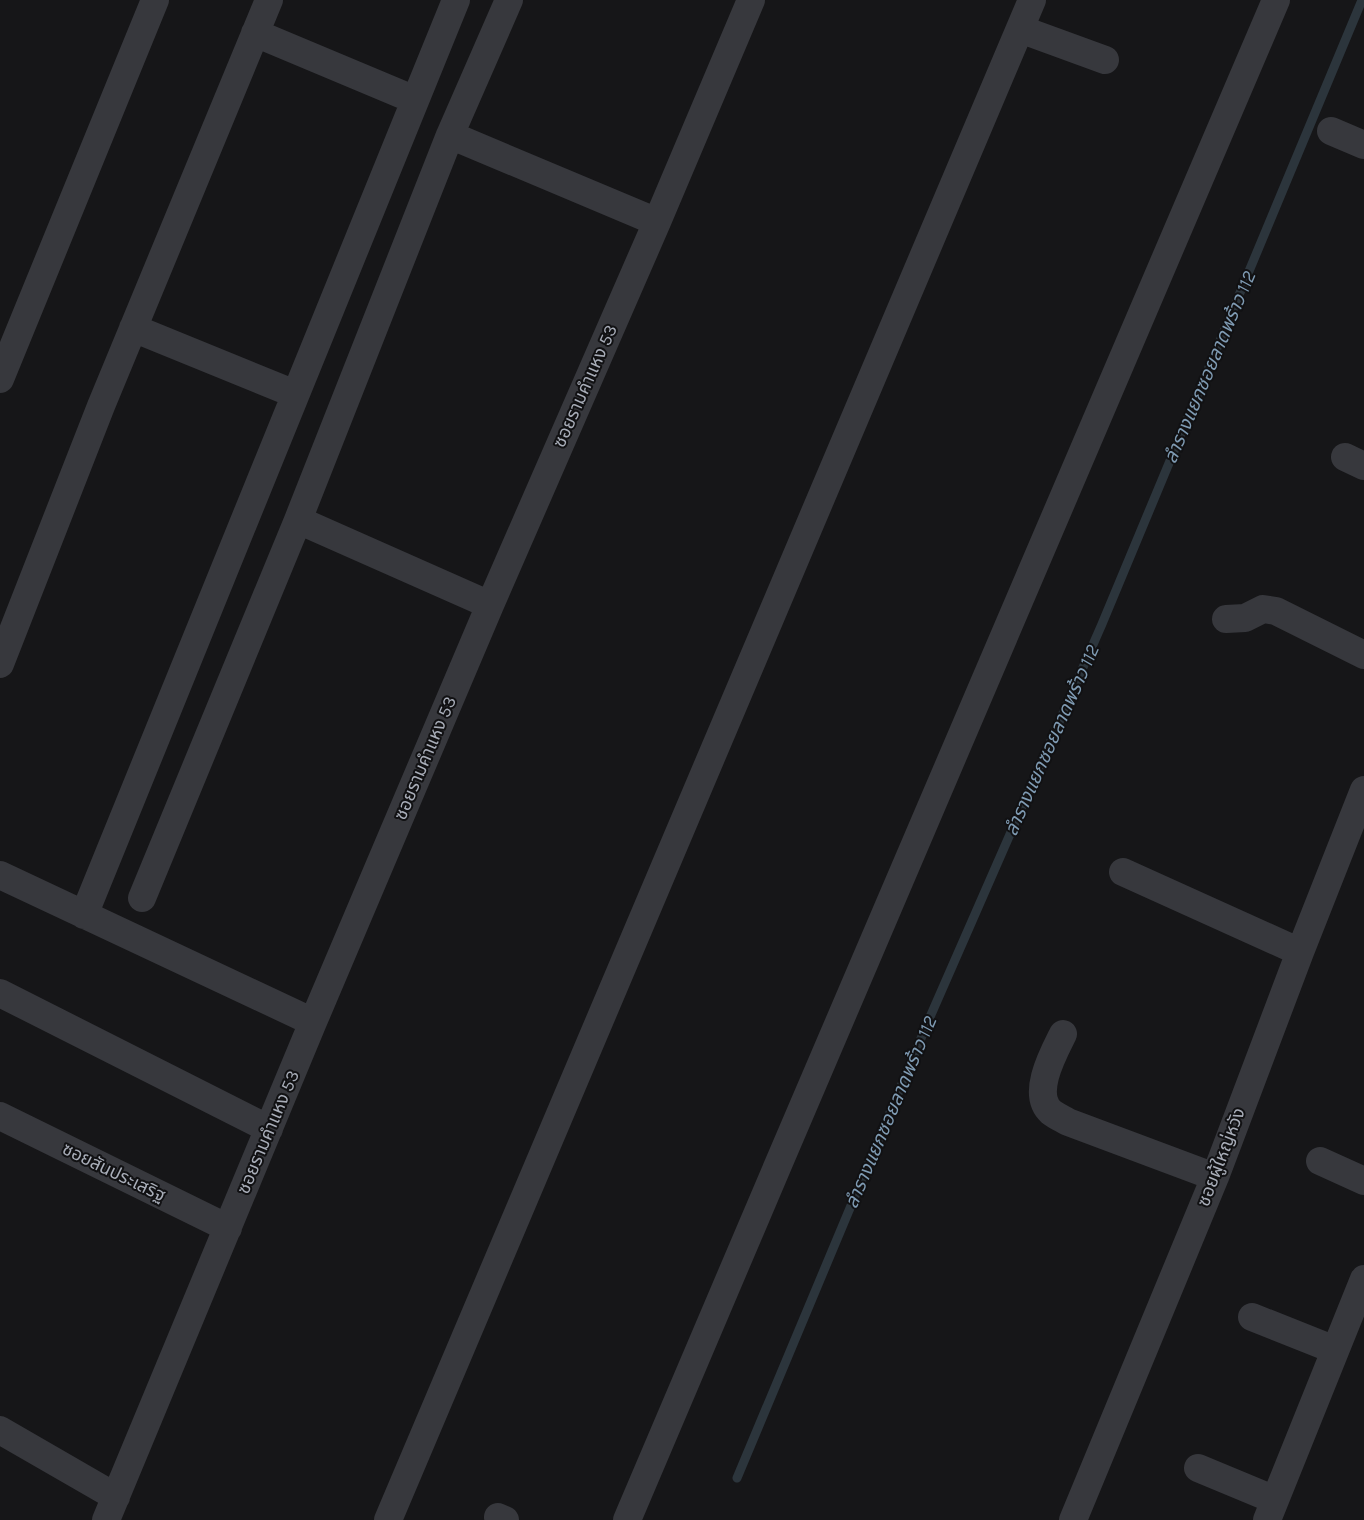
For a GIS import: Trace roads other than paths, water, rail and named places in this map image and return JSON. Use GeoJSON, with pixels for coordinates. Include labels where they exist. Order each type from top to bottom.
{"type":"FeatureCollection","features":[{"type":"Feature","properties":{"kind":"street"},"geometry":{"type":"LineString","coordinates":[[0,379],[155,0]]}},
{"type":"Feature","properties":{"kind":"street"},"geometry":{"type":"LineString","coordinates":[[0,664],[101,406],[269,0]]}},
{"type":"Feature","properties":{"kind":"street"},"geometry":{"type":"LineString","coordinates":[[84,914],[456,0]]}},
{"type":"Feature","properties":{"kind":"street"},"geometry":{"type":"LineString","coordinates":[[142,898],[298,520],[450,136],[509,0]]}},
{"type":"Feature","properties":{"kind":"street"},"geometry":{"type":"LineString","coordinates":[[388,1520],[1032,0]]}},
{"type":"Feature","properties":{"kind":"street"},"geometry":{"type":"LineString","coordinates":[[627,1520],[1276,0]]}},
{"type":"Feature","properties":{"kind":"street","name":"ซอยรามคำแหง 53"},"geometry":{"type":"LineString","coordinates":[[111,1509],[313,1022],[490,605],[657,222],[743,3]]}},
{"type":"Feature","properties":{"kind":"street"},"geometry":{"type":"LineString","coordinates":[[1020,29],[1105,60]]}},
{"type":"Feature","properties":{"kind":"street"},"geometry":{"type":"LineString","coordinates":[[256,33],[415,100]]}},
{"type":"Feature","properties":{"kind":"street"},"geometry":{"type":"LineString","coordinates":[[1331,131],[1364,145]]}},
{"type":"Feature","properties":{"kind":"street"},"geometry":{"type":"LineString","coordinates":[[450,136],[657,222]]}},
{"type":"Feature","properties":{"kind":"street"},"geometry":{"type":"LineString","coordinates":[[133,328],[295,394]]}},
{"type":"Feature","properties":{"kind":"street"},"geometry":{"type":"LineString","coordinates":[[298,520],[490,605]]}},
{"type":"Feature","properties":{"kind":"street"},"geometry":{"type":"LineString","coordinates":[[1226,619],[1245,618],[1263,608],[1276,611],[1364,655]]}},
{"type":"Feature","properties":{"kind":"street","name":"ซอยผู้ใหญ่หวัง"},"geometry":{"type":"LineString","coordinates":[[1073,1520],[1215,1176],[1364,790]]}},
{"type":"Feature","properties":{"kind":"street"},"geometry":{"type":"LineString","coordinates":[[1124,872],[1300,952]]}},
{"type":"Feature","properties":{"kind":"street"},"geometry":{"type":"LineString","coordinates":[[0,875],[313,1022]]}},
{"type":"Feature","properties":{"kind":"street"},"geometry":{"type":"LineString","coordinates":[[0,993],[268,1129]]}},
{"type":"Feature","properties":{"kind":"street"},"geometry":{"type":"LineString","coordinates":[[1062,1034],[1046,1070],[1042,1097],[1050,1111],[1068,1122],[1215,1176]]}},
{"type":"Feature","properties":{"kind":"street","name":"ซอยสันประเสริฐ"},"geometry":{"type":"LineString","coordinates":[[0,1116],[228,1228]]}},
{"type":"Feature","properties":{"kind":"street"},"geometry":{"type":"LineString","coordinates":[[1320,1161],[1364,1181]]}},
{"type":"Feature","properties":{"kind":"street"},"geometry":{"type":"LineString","coordinates":[[1198,1468],[1271,1510],[1364,1279]]}},
{"type":"Feature","properties":{"kind":"street"},"geometry":{"type":"LineString","coordinates":[[1252,1317],[1335,1350]]}},
{"type":"Feature","properties":{"kind":"street"},"geometry":{"type":"LineString","coordinates":[[0,1430],[111,1509]]}},
{"type":"Feature","properties":{"kind":"waterway","name":"ลำรางแยกซอยลาดพร้าว 112"},"geometry":{"type":"LineString","coordinates":[[737,1478],[930,1017],[1102,624],[1362,0]]}}]}
